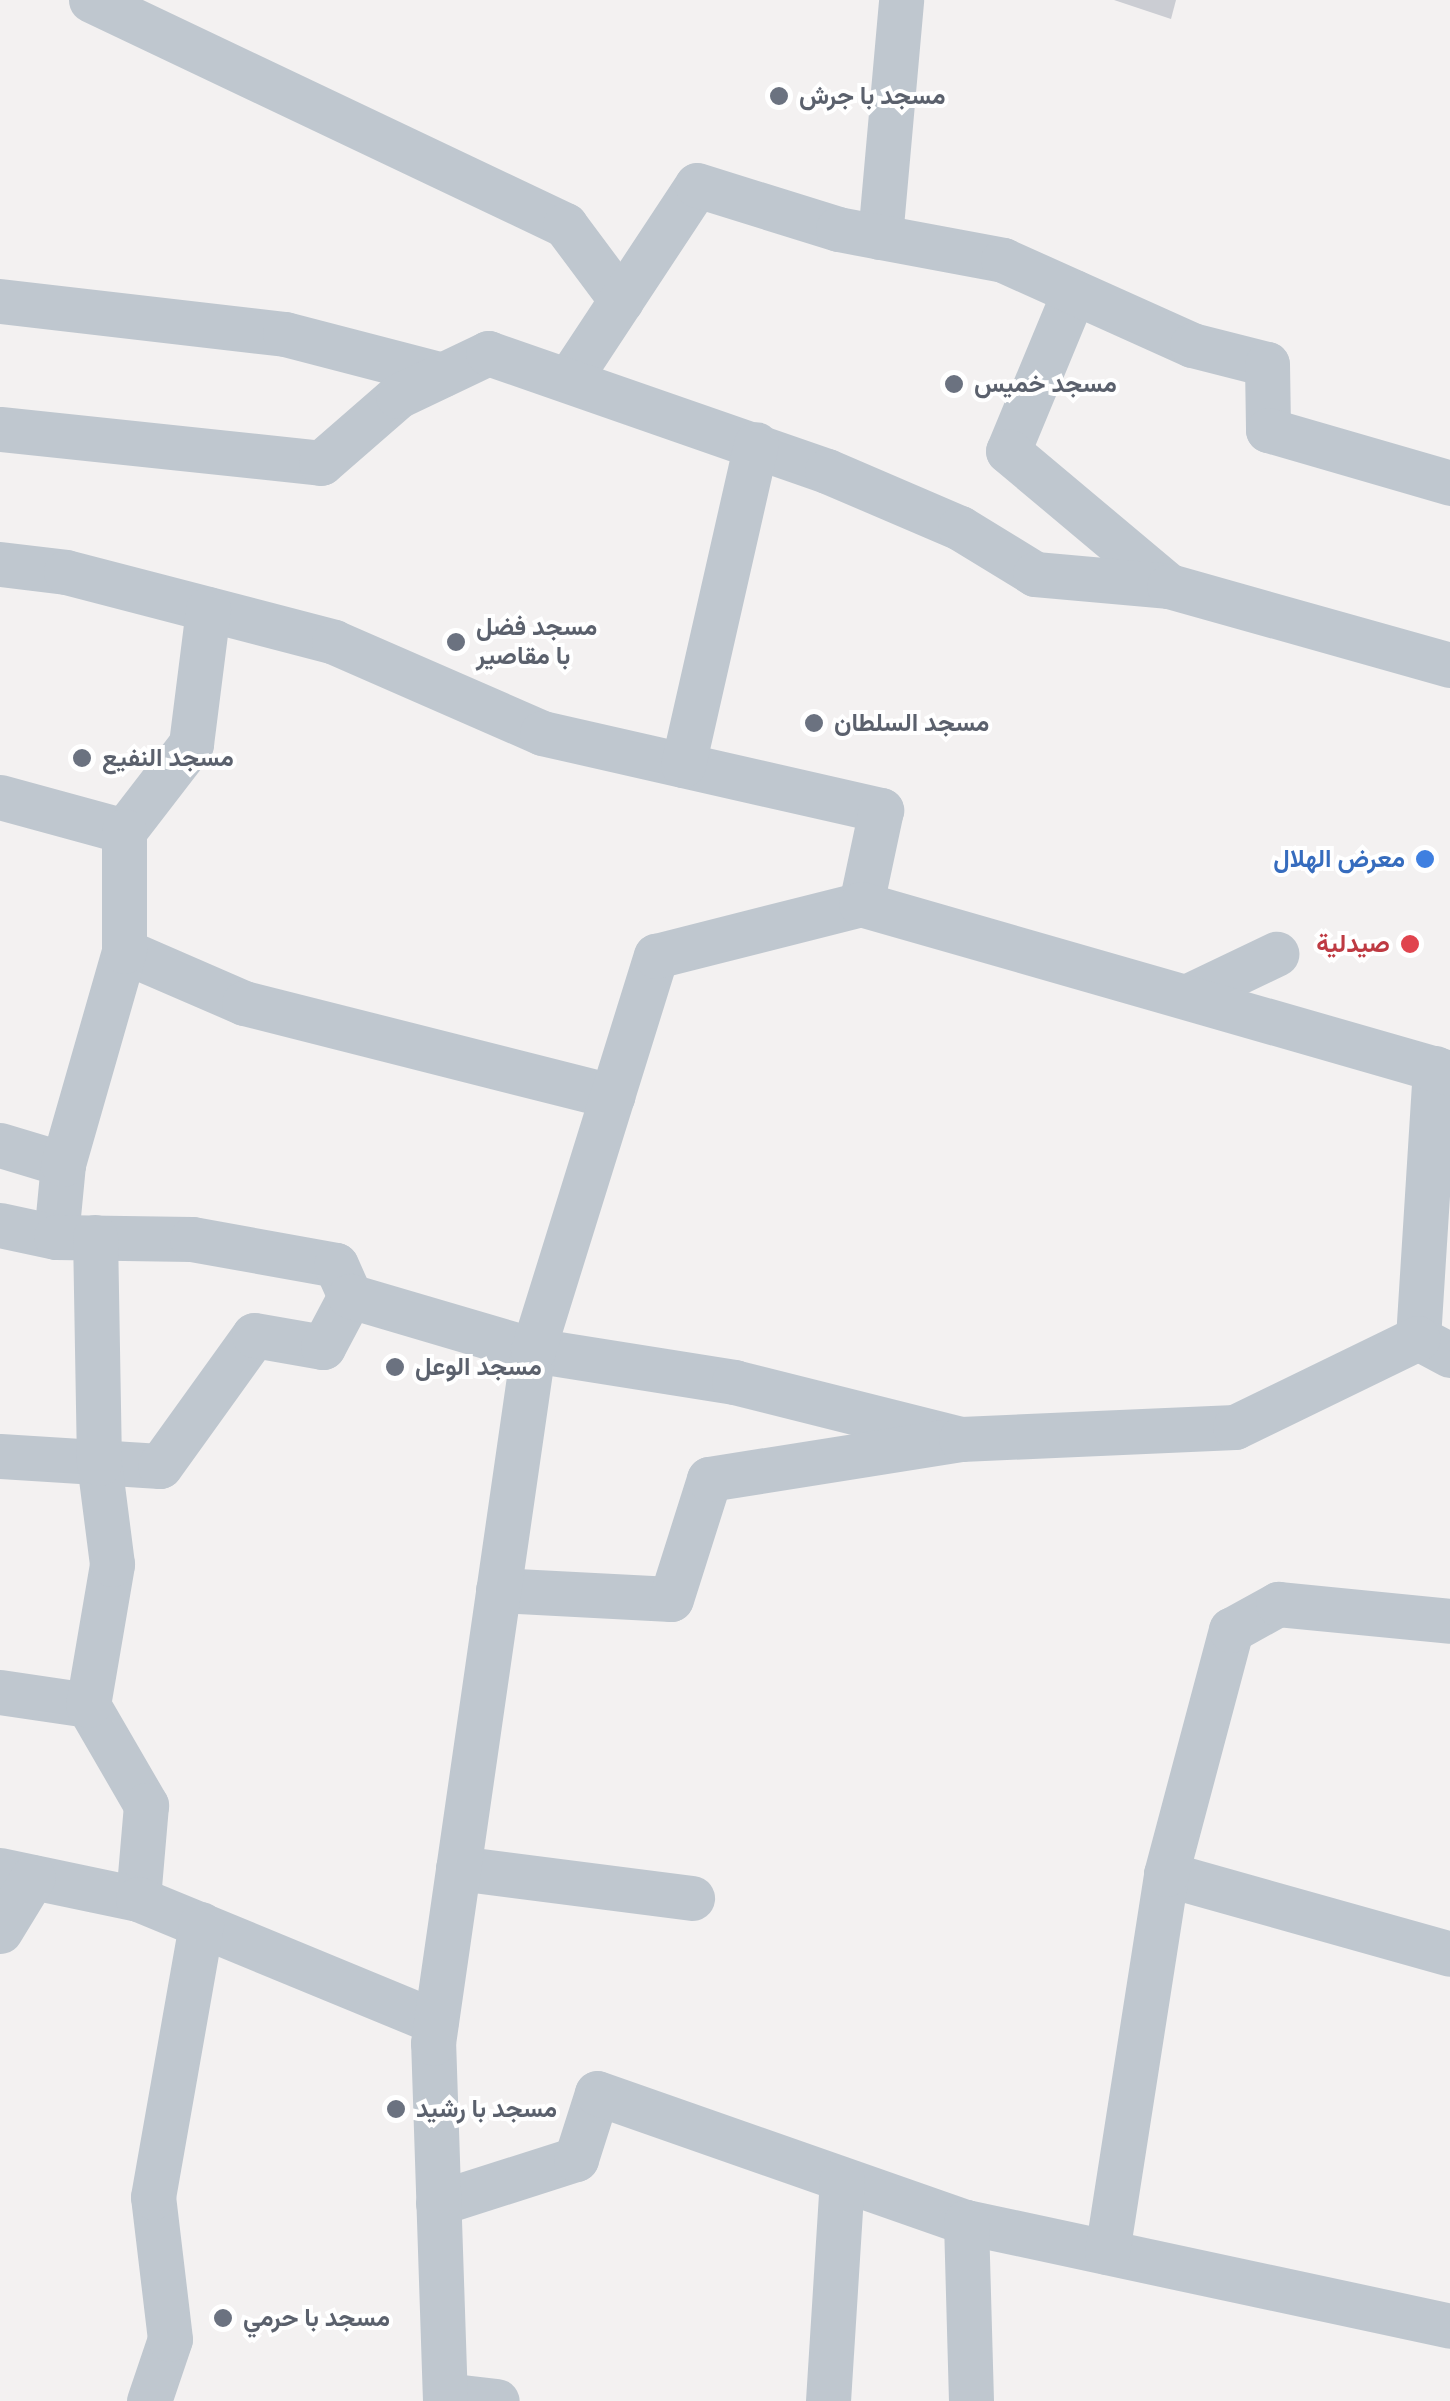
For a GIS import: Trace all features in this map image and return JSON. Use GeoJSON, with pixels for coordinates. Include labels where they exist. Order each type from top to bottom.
{"type":"FeatureCollection","features":[{"type":"Feature","properties":{"kind":"street"},"geometry":{"type":"LineString","coordinates":[[91,0],[565,226],[621,300]]}},
{"type":"Feature","properties":{"kind":"street"},"geometry":{"type":"LineString","coordinates":[[880,238],[901,0]]}},
{"type":"Feature","properties":{"kind":"street"},"geometry":{"type":"LineString","coordinates":[[569,379],[697,185],[880,238],[1003,260],[1192,345],[1267,364],[1268,430],[1450,484]]}},
{"type":"Feature","properties":{"kind":"street"},"geometry":{"type":"LineString","coordinates":[[1074,292],[1008,451],[1169,586]]}},
{"type":"Feature","properties":{"kind":"street"},"geometry":{"type":"LineString","coordinates":[[0,301],[285,334],[442,375]]}},
{"type":"Feature","properties":{"kind":"street"},"geometry":{"type":"LineString","coordinates":[[0,429],[321,463],[398,396],[488,353],[756,444],[960,528],[1034,574],[1169,586],[1450,665]]}},
{"type":"Feature","properties":{"kind":"street"},"geometry":{"type":"LineString","coordinates":[[684,765],[756,444]]}},
{"type":"Feature","properties":{"kind":"street"},"geometry":{"type":"LineString","coordinates":[[0,564],[66,572],[334,642],[542,733],[881,810],[861,904]]}},
{"type":"Feature","properties":{"kind":"street"},"geometry":{"type":"LineString","coordinates":[[138,1898],[146,1805],[88,1706],[112,1564],[76,1237],[64,1164],[124,952],[124,831],[191,744],[208,610]]}},
{"type":"Feature","properties":{"kind":"street"},"geometry":{"type":"LineString","coordinates":[[0,797],[124,831]]}},
{"type":"Feature","properties":{"kind":"street"},"geometry":{"type":"LineString","coordinates":[[497,2401],[445,2398],[436,2022],[532,1350],[656,956],[861,904],[1442,1071],[1434,1346],[1235,1427],[961,1440],[709,1479],[671,1599],[498,1590]]}},
{"type":"Feature","properties":{"kind":"street"},"geometry":{"type":"LineString","coordinates":[[124,952],[244,1003],[612,1096]]}},
{"type":"Feature","properties":{"kind":"street"},"geometry":{"type":"LineString","coordinates":[[1188,996],[1276,954]]}},
{"type":"Feature","properties":{"kind":"street"},"geometry":{"type":"LineString","coordinates":[[0,1144],[64,1164]]}},
{"type":"Feature","properties":{"kind":"street"},"geometry":{"type":"LineString","coordinates":[[0,1225],[76,1237],[192,1239],[336,1265],[350,1296],[532,1350],[734,1382],[961,1440]]}},
{"type":"Feature","properties":{"kind":"street"},"geometry":{"type":"LineString","coordinates":[[0,1456],[160,1466],[254,1336],[323,1348],[350,1296]]}},
{"type":"Feature","properties":{"kind":"street"},"geometry":{"type":"LineString","coordinates":[[1107,2252],[1166,1874],[1231,1630],[1278,1604],[1450,1621]]}},
{"type":"Feature","properties":{"kind":"street"},"geometry":{"type":"LineString","coordinates":[[0,1692],[88,1706]]}},
{"type":"Feature","properties":{"kind":"street"},"geometry":{"type":"LineString","coordinates":[[458,1868],[692,1898]]}},
{"type":"Feature","properties":{"kind":"street"},"geometry":{"type":"LineString","coordinates":[[0,1931],[16,1874],[138,1898],[436,2022]]}},
{"type":"Feature","properties":{"kind":"street"},"geometry":{"type":"LineString","coordinates":[[1166,1874],[1450,1954]]}},
{"type":"Feature","properties":{"kind":"street"},"geometry":{"type":"LineString","coordinates":[[149,2401],[170,2340],[153,2196],[201,1924]]}},
{"type":"Feature","properties":{"kind":"street"},"geometry":{"type":"LineString","coordinates":[[438,2203],[576,2160],[597,2092],[966,2222],[1450,2326]]}},
{"type":"Feature","properties":{"kind":"street"},"geometry":{"type":"LineString","coordinates":[[828,2401],[842,2179]]}},
{"type":"Feature","properties":{"kind":"street"},"geometry":{"type":"LineString","coordinates":[[966,2222],[971,2401]]}},
{"type":"Feature","properties":{"kind":"building"},"geometry":{"type":"Polygon","coordinates":[[[1114,0],[1176,0],[1171,19],[1114,0]]]}},
{"type":"Feature","properties":{"kind":"place","name":"مسجد با جرش"},"geometry":{"type":"Point","coordinates":[779,96]}},
{"type":"Feature","properties":{"kind":"place","name":"مسجد خميس"},"geometry":{"type":"Point","coordinates":[954,384]}},
{"type":"Feature","properties":{"kind":"place","name":"مسجد فضل با مقاصير"},"geometry":{"type":"Point","coordinates":[456,642]}},
{"type":"Feature","properties":{"kind":"place","name":"مسجد السلطان"},"geometry":{"type":"Point","coordinates":[814,723]}},
{"type":"Feature","properties":{"kind":"place","name":"مسجد النفيع"},"geometry":{"type":"Point","coordinates":[82,758]}},
{"type":"Feature","properties":{"kind":"place","name":"معرض الهلال"},"geometry":{"type":"Point","coordinates":[1425,859]}},
{"type":"Feature","properties":{"kind":"place","name":"صيدلية"},"geometry":{"type":"Point","coordinates":[1410,944]}},
{"type":"Feature","properties":{"kind":"place","name":"مسجد الوعل"},"geometry":{"type":"Point","coordinates":[395,1367]}},
{"type":"Feature","properties":{"kind":"place","name":"مسجد با رشيد"},"geometry":{"type":"Point","coordinates":[396,2109]}},
{"type":"Feature","properties":{"kind":"place","name":"مسجد با حرمي"},"geometry":{"type":"Point","coordinates":[223,2318]}}]}
